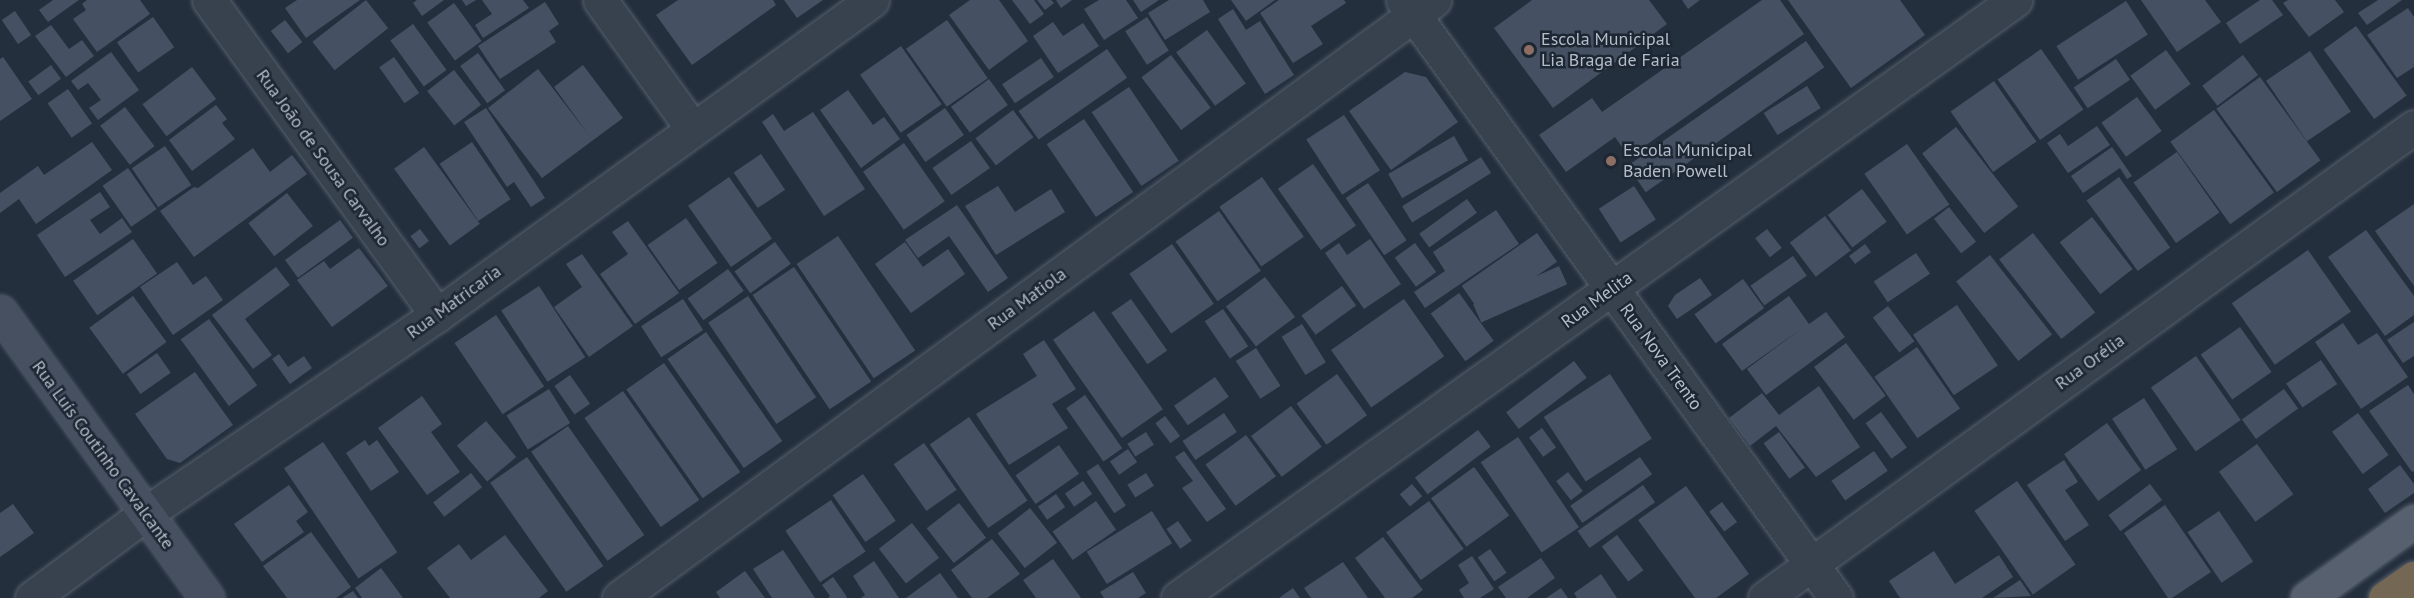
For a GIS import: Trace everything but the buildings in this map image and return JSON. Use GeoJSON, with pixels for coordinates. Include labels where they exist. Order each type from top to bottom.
{"type":"FeatureCollection","features":[{"type":"Feature","properties":{"kind":"highway"},"geometry":{"type":"LineString","coordinates":[[2385,598],[2414,578]]}},
{"type":"Feature","properties":{"kind":"main road","name":"Rua Luís Coutinho Cavalcante"},"geometry":{"type":"LineString","coordinates":[[0,312],[207,598]]}},
{"type":"Feature","properties":{"kind":"main road"},"geometry":{"type":"LineString","coordinates":[[2307,598],[2414,521]]}},
{"type":"Feature","properties":{"kind":"street","name":"Rua João de Sousa Carvalho"},"geometry":{"type":"LineString","coordinates":[[209,0],[436,315]]}},
{"type":"Feature","properties":{"kind":"street"},"geometry":{"type":"LineString","coordinates":[[600,0],[692,128]]}},
{"type":"Feature","properties":{"kind":"street","name":"Rua Matricaria"},"geometry":{"type":"LineString","coordinates":[[32,598],[145,514],[436,315],[872,0]]}},
{"type":"Feature","properties":{"kind":"street","name":"Rua Melita"},"geometry":{"type":"LineString","coordinates":[[1178,598],[2015,0]]}},
{"type":"Feature","properties":{"kind":"street","name":"Rua Nova Trento"},"geometry":{"type":"LineString","coordinates":[[1417,5],[1612,290],[1836,598]]}},
{"type":"Feature","properties":{"kind":"street","name":"Rua Matiola"},"geometry":{"type":"LineString","coordinates":[[619,598],[1417,5]]}},
{"type":"Feature","properties":{"kind":"street","name":"Rua Orélia"},"geometry":{"type":"LineString","coordinates":[[1765,598],[2414,127]]}},
{"type":"Feature","properties":{"kind":"place","name":"Escola Municipal Lia Braga de Faria"},"geometry":{"type":"Point","coordinates":[1529,50]}},
{"type":"Feature","properties":{"kind":"place","name":"Escola Municipal Baden Powell"},"geometry":{"type":"Point","coordinates":[1611,161]}}]}
